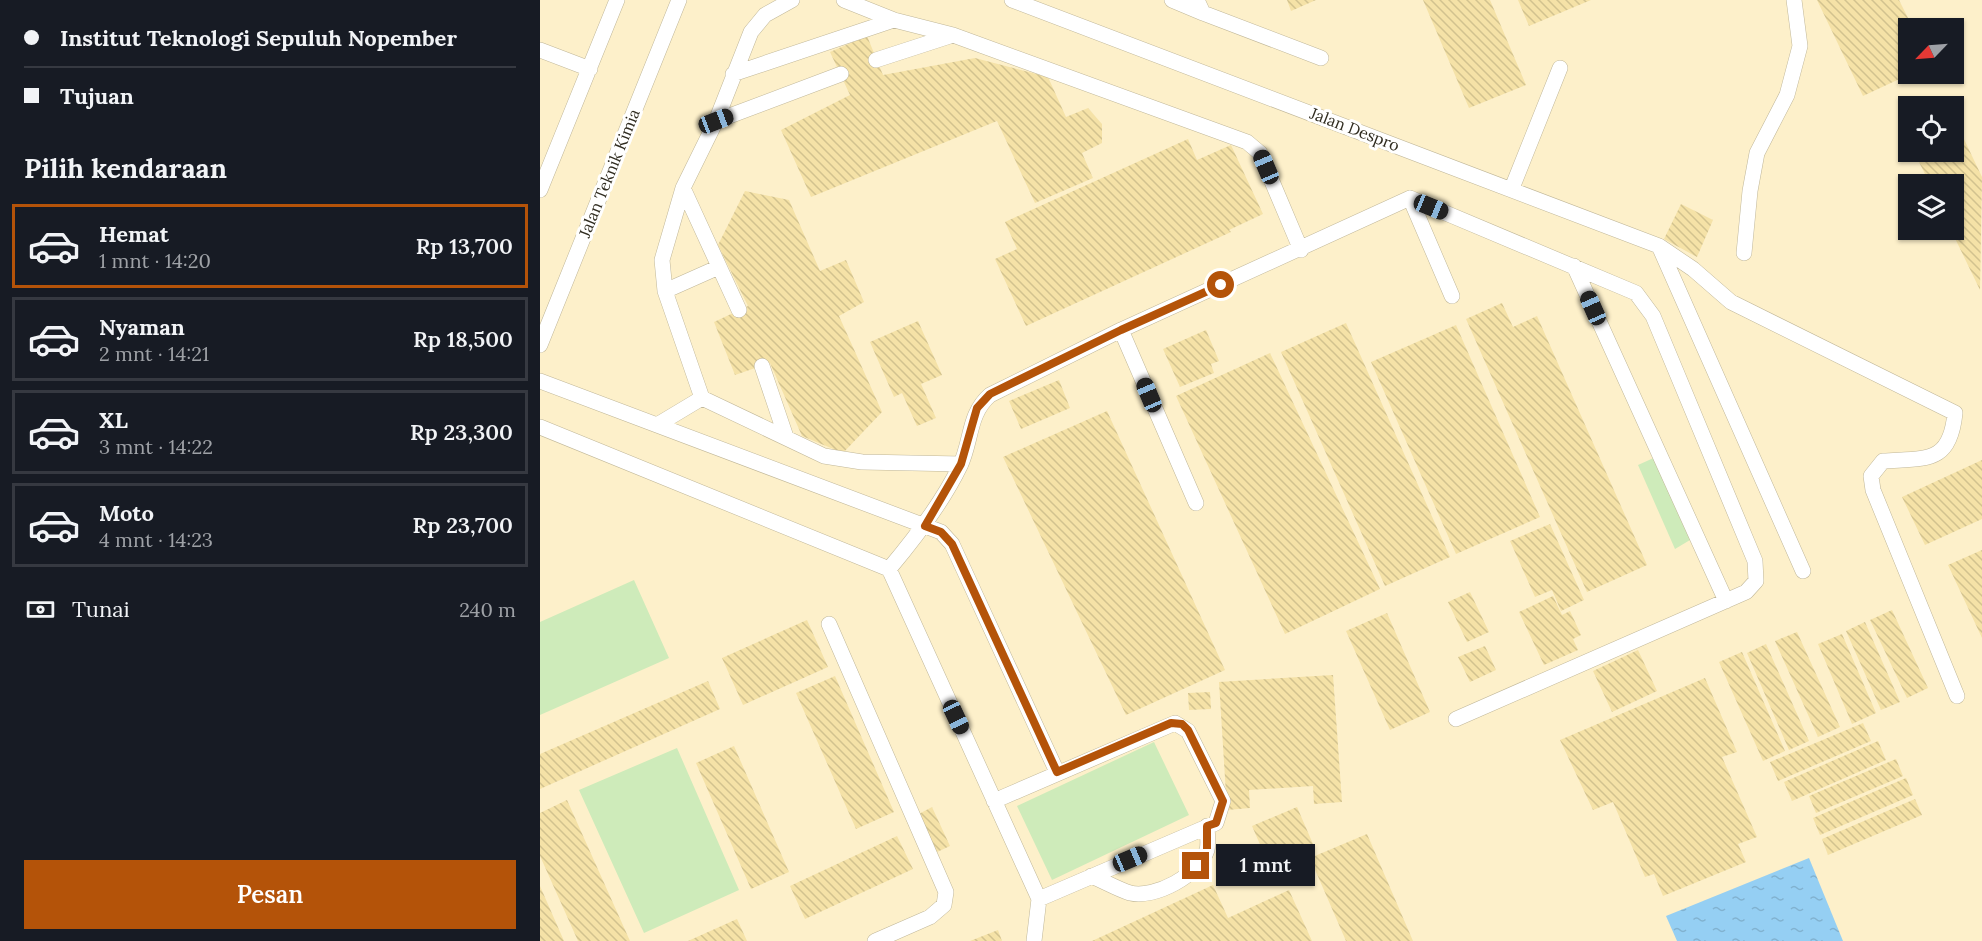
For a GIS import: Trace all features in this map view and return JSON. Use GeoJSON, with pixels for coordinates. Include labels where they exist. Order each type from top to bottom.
{"type":"FeatureCollection","features":[{"type":"Feature","properties":{"kind":"lane"},"geometry":{"type":"LineString","coordinates":[[540,190],[617,0]]}},
{"type":"Feature","properties":{"kind":"lane","name":"Jalan Teknik Kimia"},"geometry":{"type":"LineString","coordinates":[[540,345],[678,0]]}},
{"type":"Feature","properties":{"kind":"lane"},"geometry":{"type":"LineString","coordinates":[[792,0],[765,15],[758,22],[733,74],[716,121],[683,188],[662,260],[664,291],[702,398],[824,456],[844,461],[961,464]]}},
{"type":"Feature","properties":{"kind":"lane"},"geometry":{"type":"LineString","coordinates":[[844,0],[894,20],[953,35],[1247,142],[1260,153],[1301,250]]}},
{"type":"Feature","properties":{"kind":"lane","name":"Jalan Despro"},"geometry":{"type":"LineString","coordinates":[[1012,0],[1512,188],[1659,246],[1694,269],[1731,302],[1955,413],[1953,436],[1940,453],[1920,459],[1883,461],[1871,476],[1873,490],[1957,696]]}},
{"type":"Feature","properties":{"kind":"lane"},"geometry":{"type":"LineString","coordinates":[[1172,0],[1200,7],[1321,58]]}},
{"type":"Feature","properties":{"kind":"lane"},"geometry":{"type":"LineString","coordinates":[[1744,253],[1750,191],[1757,153],[1787,95],[1800,46],[1794,0]]}},
{"type":"Feature","properties":{"kind":"lane"},"geometry":{"type":"LineString","coordinates":[[733,74],[894,20]]}},
{"type":"Feature","properties":{"kind":"lane"},"geometry":{"type":"LineString","coordinates":[[876,60],[953,35]]}},
{"type":"Feature","properties":{"kind":"lane"},"geometry":{"type":"LineString","coordinates":[[540,50],[590,69]]}},
{"type":"Feature","properties":{"kind":"lane"},"geometry":{"type":"LineString","coordinates":[[1512,188],[1560,68]]}},
{"type":"Feature","properties":{"kind":"lane"},"geometry":{"type":"LineString","coordinates":[[716,121],[841,74]]}},
{"type":"Feature","properties":{"kind":"lane"},"geometry":{"type":"LineString","coordinates":[[683,188],[739,310]]}},
{"type":"Feature","properties":{"kind":"lane"},"geometry":{"type":"LineString","coordinates":[[1410,198],[1452,296]]}},
{"type":"Feature","properties":{"kind":"lane"},"geometry":{"type":"LineString","coordinates":[[890,569],[925,526],[961,464],[974,417],[984,400],[1006,385],[1121,330],[1301,250],[1410,198],[1636,293],[1653,316],[1755,561],[1756,581],[1746,592],[1456,719]]}},
{"type":"Feature","properties":{"kind":"lane"},"geometry":{"type":"LineString","coordinates":[[1659,246],[1803,571]]}},
{"type":"Feature","properties":{"kind":"lane"},"geometry":{"type":"LineString","coordinates":[[1575,266],[1726,601]]}},
{"type":"Feature","properties":{"kind":"lane"},"geometry":{"type":"LineString","coordinates":[[664,291],[719,267]]}},
{"type":"Feature","properties":{"kind":"lane"},"geometry":{"type":"LineString","coordinates":[[1121,330],[1196,503]]}},
{"type":"Feature","properties":{"kind":"lane"},"geometry":{"type":"LineString","coordinates":[[762,366],[786,437]]}},
{"type":"Feature","properties":{"kind":"lane"},"geometry":{"type":"LineString","coordinates":[[540,381],[941,532],[952,544],[1057,772]]}},
{"type":"Feature","properties":{"kind":"lane"},"geometry":{"type":"LineString","coordinates":[[657,425],[702,398]]}},
{"type":"Feature","properties":{"kind":"lane"},"geometry":{"type":"LineString","coordinates":[[540,427],[890,569],[1039,899],[1034,941]]}},
{"type":"Feature","properties":{"kind":"lane"},"geometry":{"type":"LineString","coordinates":[[829,624],[946,892],[944,905],[930,917],[881,940]]}},
{"type":"Feature","properties":{"kind":"lane"},"geometry":{"type":"LineString","coordinates":[[994,801],[1171,723],[1179,723],[1188,730],[1223,801],[1216,823],[1039,899]]}},
{"type":"Feature","properties":{"kind":"lane"},"geometry":{"type":"LineString","coordinates":[[1092,876],[1131,893],[1153,894],[1181,880],[1196,866],[1207,850],[1207,826]]}},
{"type":"Feature","properties":{"kind":"shaded area"},"geometry":{"type":"Polygon","coordinates":[[[540,0],[1982,0],[1982,941],[540,941],[540,0]]]}},
{"type":"Feature","properties":{"kind":"green space"},"geometry":{"type":"Polygon","coordinates":[[[1658,456],[1695,537],[1675,549],[1638,465],[1658,456]]]}},
{"type":"Feature","properties":{"kind":"green space"},"geometry":{"type":"Polygon","coordinates":[[[634,580],[669,658],[540,715],[540,622],[634,580]]]}},
{"type":"Feature","properties":{"kind":"green space"},"geometry":{"type":"Polygon","coordinates":[[[1154,742],[1189,815],[1052,880],[1017,806],[1154,742]]]}},
{"type":"Feature","properties":{"kind":"green space"},"geometry":{"type":"Polygon","coordinates":[[[677,748],[739,890],[644,933],[579,790],[677,748]]]}},
{"type":"Feature","properties":{"kind":"water"},"geometry":{"type":"Polygon","coordinates":[[[1809,858],[1843,941],[1677,941],[1666,916],[1809,858]]]}},
{"type":"Feature","properties":{"kind":"building"},"geometry":{"type":"Polygon","coordinates":[[[1287,0],[1316,0],[1291,11],[1287,0]]]}},
{"type":"Feature","properties":{"kind":"building"},"geometry":{"type":"Polygon","coordinates":[[[1423,0],[1490,0],[1526,85],[1469,108],[1423,0]]]}},
{"type":"Feature","properties":{"kind":"building"},"geometry":{"type":"Polygon","coordinates":[[[1518,0],[1591,0],[1529,26],[1518,0]]]}},
{"type":"Feature","properties":{"kind":"building"},"geometry":{"type":"Polygon","coordinates":[[[1817,0],[1899,0],[1908,18],[1898,18],[1898,80],[1863,96],[1817,0]]]}},
{"type":"Feature","properties":{"kind":"building"},"geometry":{"type":"Polygon","coordinates":[[[867,36],[883,75],[975,58],[1048,77],[1066,117],[1088,108],[1102,124],[1102,143],[1082,153],[1093,178],[1035,203],[997,121],[811,197],[781,130],[850,95],[830,52],[867,36]]]}},
{"type":"Feature","properties":{"kind":"building"},"geometry":{"type":"Polygon","coordinates":[[[1188,139],[1197,160],[1231,145],[1263,214],[1229,230],[1231,232],[1026,326],[995,259],[1017,249],[1005,222],[1188,139]]]}},
{"type":"Feature","properties":{"kind":"building"},"geometry":{"type":"Polygon","coordinates":[[[1964,139],[1982,177],[1980,290],[1956,240],[1964,240],[1964,174],[1925,174],[1919,162],[1964,162],[1964,139]]]}},
{"type":"Feature","properties":{"kind":"building"},"geometry":{"type":"Polygon","coordinates":[[[745,191],[789,200],[820,271],[846,260],[864,302],[839,316],[882,412],[843,453],[802,436],[770,363],[735,375],[714,322],[748,306],[718,245],[745,191]]]}},
{"type":"Feature","properties":{"kind":"building"},"geometry":{"type":"Polygon","coordinates":[[[1681,204],[1713,220],[1697,257],[1664,239],[1681,204]]]}},
{"type":"Feature","properties":{"kind":"building"},"geometry":{"type":"Polygon","coordinates":[[[1502,303],[1513,327],[1537,316],[1647,565],[1587,592],[1466,319],[1502,303]]]}},
{"type":"Feature","properties":{"kind":"building"},"geometry":{"type":"Polygon","coordinates":[[[918,321],[942,375],[921,384],[936,418],[917,426],[902,393],[894,397],[870,342],[918,321]]]}},
{"type":"Feature","properties":{"kind":"building"},"geometry":{"type":"Polygon","coordinates":[[[1346,323],[1450,557],[1385,586],[1281,352],[1346,323]]]}},
{"type":"Feature","properties":{"kind":"building"},"geometry":{"type":"Polygon","coordinates":[[[1456,325],[1540,517],[1456,554],[1371,362],[1456,325]]]}},
{"type":"Feature","properties":{"kind":"building"},"geometry":{"type":"Polygon","coordinates":[[[1206,330],[1219,361],[1211,364],[1214,373],[1180,387],[1163,349],[1206,330]]]}},
{"type":"Feature","properties":{"kind":"building"},"geometry":{"type":"Polygon","coordinates":[[[1270,353],[1380,589],[1285,634],[1176,396],[1270,353]]]}},
{"type":"Feature","properties":{"kind":"building"},"geometry":{"type":"Polygon","coordinates":[[[1059,380],[1070,408],[1021,429],[1009,401],[1059,380]]]}},
{"type":"Feature","properties":{"kind":"building"},"geometry":{"type":"Polygon","coordinates":[[[1107,411],[1225,670],[1126,715],[1003,457],[1107,411]]]}},
{"type":"Feature","properties":{"kind":"building"},"geometry":{"type":"Polygon","coordinates":[[[1982,460],[1982,519],[1925,545],[1902,497],[1982,460]]]}},
{"type":"Feature","properties":{"kind":"building"},"geometry":{"type":"Polygon","coordinates":[[[1550,524],[1584,600],[1561,611],[1552,590],[1535,597],[1510,541],[1550,524]]]}},
{"type":"Feature","properties":{"kind":"building"},"geometry":{"type":"Polygon","coordinates":[[[1982,550],[1982,638],[1948,565],[1982,550]]]}},
{"type":"Feature","properties":{"kind":"building"},"geometry":{"type":"Polygon","coordinates":[[[1470,592],[1489,632],[1467,642],[1448,602],[1470,592]]]}},
{"type":"Feature","properties":{"kind":"building"},"geometry":{"type":"Polygon","coordinates":[[[1553,596],[1562,615],[1570,611],[1581,635],[1573,639],[1578,650],[1544,665],[1519,612],[1553,596]]]}},
{"type":"Feature","properties":{"kind":"building"},"geometry":{"type":"Polygon","coordinates":[[[1892,610],[1928,688],[1907,698],[1870,620],[1892,610]]]}},
{"type":"Feature","properties":{"kind":"building"},"geometry":{"type":"Polygon","coordinates":[[[1387,613],[1430,712],[1390,730],[1346,631],[1387,613]]]}},
{"type":"Feature","properties":{"kind":"building"},"geometry":{"type":"Polygon","coordinates":[[[807,620],[828,667],[743,705],[722,658],[807,620]]]}},
{"type":"Feature","properties":{"kind":"building"},"geometry":{"type":"Polygon","coordinates":[[[1865,622],[1900,702],[1881,710],[1846,631],[1865,622]]]}},
{"type":"Feature","properties":{"kind":"building"},"geometry":{"type":"Polygon","coordinates":[[[1797,632],[1840,727],[1818,737],[1775,641],[1797,632]]]}},
{"type":"Feature","properties":{"kind":"building"},"geometry":{"type":"Polygon","coordinates":[[[1842,634],[1876,713],[1852,724],[1818,644],[1842,634]]]}},
{"type":"Feature","properties":{"kind":"building"},"geometry":{"type":"Polygon","coordinates":[[[1766,644],[1809,741],[1789,750],[1747,653],[1766,644]]]}},
{"type":"Feature","properties":{"kind":"building"},"geometry":{"type":"Polygon","coordinates":[[[1485,646],[1496,670],[1470,682],[1458,657],[1485,646]]]}},
{"type":"Feature","properties":{"kind":"building"},"geometry":{"type":"Polygon","coordinates":[[[1638,650],[1657,691],[1612,712],[1593,671],[1638,650]]]}},
{"type":"Feature","properties":{"kind":"building"},"geometry":{"type":"Polygon","coordinates":[[[1742,652],[1785,751],[1763,761],[1719,662],[1742,652]]]}},
{"type":"Feature","properties":{"kind":"building"},"geometry":{"type":"Polygon","coordinates":[[[1333,675],[1342,802],[1314,804],[1313,786],[1249,790],[1250,808],[1227,810],[1219,682],[1333,675]]]}},
{"type":"Feature","properties":{"kind":"building"},"geometry":{"type":"Polygon","coordinates":[[[835,676],[894,812],[856,829],[796,693],[835,676]]]}},
{"type":"Feature","properties":{"kind":"building"},"geometry":{"type":"Polygon","coordinates":[[[1705,678],[1737,752],[1722,757],[1757,837],[1738,844],[1746,862],[1663,896],[1654,874],[1645,877],[1613,802],[1593,810],[1560,740],[1705,678]]]}},
{"type":"Feature","properties":{"kind":"building"},"geometry":{"type":"Polygon","coordinates":[[[708,681],[720,709],[540,789],[540,754],[708,681]]]}},
{"type":"Feature","properties":{"kind":"building"},"geometry":{"type":"Polygon","coordinates":[[[1210,692],[1211,709],[1189,710],[1188,693],[1210,692]]]}},
{"type":"Feature","properties":{"kind":"building"},"geometry":{"type":"Polygon","coordinates":[[[1863,723],[1871,741],[1778,781],[1770,762],[1863,723]]]}},
{"type":"Feature","properties":{"kind":"building"},"geometry":{"type":"Polygon","coordinates":[[[1878,741],[1886,760],[1792,801],[1784,782],[1878,741]]]}},
{"type":"Feature","properties":{"kind":"building"},"geometry":{"type":"Polygon","coordinates":[[[734,746],[789,872],[751,889],[696,763],[734,746]]]}},
{"type":"Feature","properties":{"kind":"building"},"geometry":{"type":"Polygon","coordinates":[[[1896,759],[1903,776],[1816,813],[1809,796],[1896,759]]]}},
{"type":"Feature","properties":{"kind":"building"},"geometry":{"type":"Polygon","coordinates":[[[1906,778],[1913,795],[1820,835],[1813,818],[1906,778]]]}},
{"type":"Feature","properties":{"kind":"building"},"geometry":{"type":"Polygon","coordinates":[[[1915,799],[1922,815],[1828,855],[1822,839],[1915,799]]]}},
{"type":"Feature","properties":{"kind":"building"},"geometry":{"type":"Polygon","coordinates":[[[567,800],[630,941],[578,941],[540,856],[540,813],[567,800]]]}},
{"type":"Feature","properties":{"kind":"building"},"geometry":{"type":"Polygon","coordinates":[[[932,807],[950,846],[935,853],[917,815],[932,807]]]}},
{"type":"Feature","properties":{"kind":"building"},"geometry":{"type":"Polygon","coordinates":[[[1297,807],[1313,844],[1268,863],[1252,826],[1297,807]]]}},
{"type":"Feature","properties":{"kind":"building"},"geometry":{"type":"Polygon","coordinates":[[[1367,834],[1413,941],[1346,941],[1310,858],[1367,834]]]}},
{"type":"Feature","properties":{"kind":"building"},"geometry":{"type":"Polygon","coordinates":[[[897,836],[913,869],[805,919],[790,886],[897,836]]]}},
{"type":"Feature","properties":{"kind":"building"},"geometry":{"type":"Polygon","coordinates":[[[1213,885],[1228,918],[1289,890],[1312,941],[1092,941],[1213,885]]]}},
{"type":"Feature","properties":{"kind":"building"},"geometry":{"type":"Polygon","coordinates":[[[540,886],[564,941],[540,941],[540,886]]]}},
{"type":"Feature","properties":{"kind":"building"},"geometry":{"type":"Polygon","coordinates":[[[737,919],[747,941],[688,941],[737,919]]]}},
{"type":"Feature","properties":{"kind":"building"},"geometry":{"type":"Polygon","coordinates":[[[998,930],[1002,941],[970,941],[998,930]]]}},
{"type":"Feature","properties":{"kind":"route"},"geometry":{"type":"LineString","coordinates":[[1196,866],[1207,850],[1207,826],[1216,823],[1222,811],[1223,801],[1186,727],[1182,724],[1171,723],[1057,772],[952,544],[941,532],[925,526],[961,464],[977,408],[990,394],[1121,330],[1221,285]]}}]}
